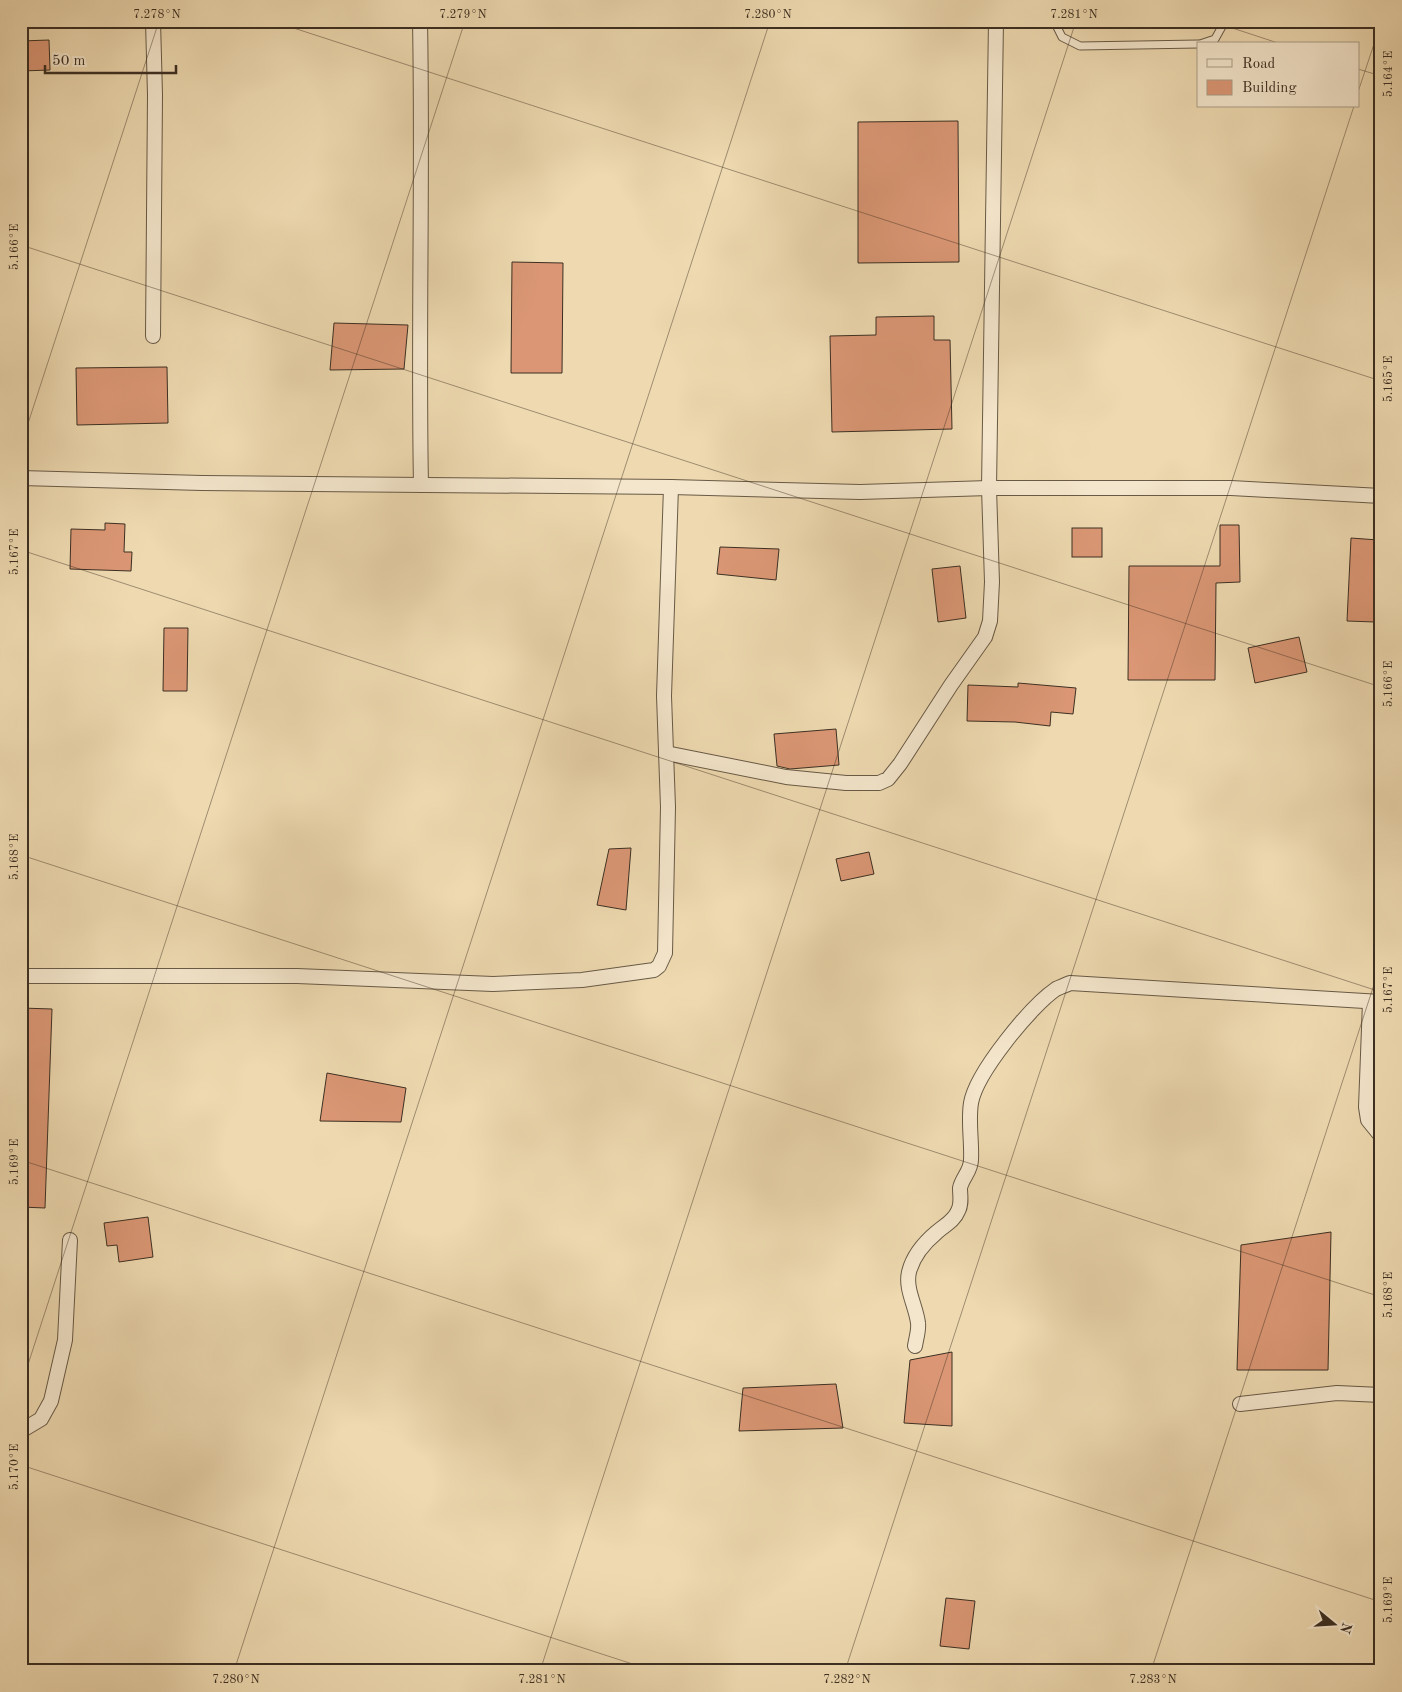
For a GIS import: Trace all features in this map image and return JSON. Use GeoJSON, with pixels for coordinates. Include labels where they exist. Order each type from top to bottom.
{"type":"FeatureCollection","features":[{"type":"Feature","properties":{"kind":"street"},"geometry":{"type":"LineString","coordinates":[[153,21],[155,95],[153,336]]}},
{"type":"Feature","properties":{"kind":"street"},"geometry":{"type":"LineString","coordinates":[[420,21],[421,253],[419,382],[421,485]]}},
{"type":"Feature","properties":{"kind":"street"},"geometry":{"type":"LineString","coordinates":[[666,753],[786,776],[846,783],[879,783],[888,779],[900,764],[951,685],[985,637],[990,621],[992,582],[989,488],[996,21]]}},
{"type":"Feature","properties":{"kind":"street"},"geometry":{"type":"LineString","coordinates":[[21,478],[202,483],[671,487],[860,492],[989,488],[1231,488],[1381,496]]}},
{"type":"Feature","properties":{"kind":"street"},"geometry":{"type":"LineString","coordinates":[[21,976],[297,976],[493,984],[582,980],[654,970],[659,966],[665,953],[668,807],[664,696],[671,487]]}},
{"type":"Feature","properties":{"kind":"street"},"geometry":{"type":"LineString","coordinates":[[915,1346],[918,1326],[909,1287],[909,1272],[914,1259],[927,1240],[952,1221],[959,1210],[961,1184],[970,1169],[971,1162],[971,1102],[980,1081],[1018,1026],[1039,1003],[1057,988],[1070,984],[1375,1002],[1366,1107],[1368,1120],[1381,1136]]}},
{"type":"Feature","properties":{"kind":"street"},"geometry":{"type":"LineString","coordinates":[[21,1431],[41,1419],[51,1401],[65,1340],[70,1240]]}},
{"type":"Feature","properties":{"kind":"street"},"geometry":{"type":"LineString","coordinates":[[1240,1404],[1337,1393],[1381,1395]]}},
{"type":"Feature","properties":{"kind":"lane"},"geometry":{"type":"LineString","coordinates":[[1054,21],[1062,37],[1080,46],[1197,44]]}},
{"type":"Feature","properties":{"kind":"lane"},"geometry":{"type":"LineString","coordinates":[[1205,42],[1215,39],[1225,21]]}},
{"type":"Feature","properties":{"kind":"building"},"geometry":{"type":"Polygon","coordinates":[[[49,40],[50,70],[21,71],[21,41],[49,40]]]}},
{"type":"Feature","properties":{"kind":"building"},"geometry":{"type":"Polygon","coordinates":[[[958,121],[959,262],[858,263],[858,122],[958,121]]]}},
{"type":"Feature","properties":{"kind":"building"},"geometry":{"type":"Polygon","coordinates":[[[512,262],[563,263],[562,373],[511,373],[512,262]]]}},
{"type":"Feature","properties":{"kind":"building"},"geometry":{"type":"Polygon","coordinates":[[[934,316],[934,340],[950,340],[952,429],[832,432],[830,336],[876,335],[876,317],[934,316]]]}},
{"type":"Feature","properties":{"kind":"building"},"geometry":{"type":"Polygon","coordinates":[[[334,323],[408,325],[404,369],[330,370],[334,323]]]}},
{"type":"Feature","properties":{"kind":"building"},"geometry":{"type":"Polygon","coordinates":[[[167,367],[168,423],[77,425],[76,368],[167,367]]]}},
{"type":"Feature","properties":{"kind":"building"},"geometry":{"type":"Polygon","coordinates":[[[105,523],[125,524],[124,552],[132,552],[131,571],[70,569],[71,529],[105,530],[105,523]]]}},
{"type":"Feature","properties":{"kind":"building"},"geometry":{"type":"Polygon","coordinates":[[[1220,525],[1239,525],[1240,582],[1216,583],[1215,680],[1128,680],[1129,566],[1220,566],[1220,525]]]}},
{"type":"Feature","properties":{"kind":"building"},"geometry":{"type":"Polygon","coordinates":[[[1072,528],[1102,528],[1102,557],[1072,557],[1072,528]]]}},
{"type":"Feature","properties":{"kind":"building"},"geometry":{"type":"Polygon","coordinates":[[[1351,538],[1378,540],[1375,622],[1347,621],[1351,538]]]}},
{"type":"Feature","properties":{"kind":"building"},"geometry":{"type":"Polygon","coordinates":[[[720,547],[779,549],[776,580],[717,574],[720,547]]]}},
{"type":"Feature","properties":{"kind":"building"},"geometry":{"type":"Polygon","coordinates":[[[960,566],[966,618],[938,622],[932,569],[960,566]]]}},
{"type":"Feature","properties":{"kind":"building"},"geometry":{"type":"Polygon","coordinates":[[[164,628],[188,628],[187,691],[163,691],[164,628]]]}},
{"type":"Feature","properties":{"kind":"building"},"geometry":{"type":"Polygon","coordinates":[[[1299,637],[1307,672],[1255,683],[1248,648],[1299,637]]]}},
{"type":"Feature","properties":{"kind":"building"},"geometry":{"type":"Polygon","coordinates":[[[1018,683],[1076,688],[1073,714],[1051,712],[1050,726],[1015,722],[967,721],[968,685],[1018,687],[1018,683]]]}},
{"type":"Feature","properties":{"kind":"building"},"geometry":{"type":"Polygon","coordinates":[[[836,729],[839,765],[790,769],[777,766],[774,734],[836,729]]]}},
{"type":"Feature","properties":{"kind":"building"},"geometry":{"type":"Polygon","coordinates":[[[631,848],[626,910],[597,905],[609,849],[631,848]]]}},
{"type":"Feature","properties":{"kind":"building"},"geometry":{"type":"Polygon","coordinates":[[[869,852],[874,874],[841,881],[836,859],[869,852]]]}},
{"type":"Feature","properties":{"kind":"building"},"geometry":{"type":"Polygon","coordinates":[[[21,1008],[52,1009],[45,1208],[21,1207],[21,1008]]]}},
{"type":"Feature","properties":{"kind":"building"},"geometry":{"type":"Polygon","coordinates":[[[327,1073],[406,1088],[401,1122],[320,1121],[327,1073]]]}},
{"type":"Feature","properties":{"kind":"building"},"geometry":{"type":"Polygon","coordinates":[[[148,1217],[153,1257],[119,1262],[117,1245],[107,1246],[104,1223],[148,1217]]]}},
{"type":"Feature","properties":{"kind":"building"},"geometry":{"type":"Polygon","coordinates":[[[1331,1232],[1328,1370],[1237,1370],[1241,1245],[1331,1232]]]}},
{"type":"Feature","properties":{"kind":"building"},"geometry":{"type":"Polygon","coordinates":[[[952,1352],[952,1426],[904,1423],[910,1360],[952,1352]]]}},
{"type":"Feature","properties":{"kind":"building"},"geometry":{"type":"Polygon","coordinates":[[[836,1384],[843,1428],[739,1431],[743,1388],[836,1384]]]}},
{"type":"Feature","properties":{"kind":"building"},"geometry":{"type":"Polygon","coordinates":[[[946,1598],[975,1601],[969,1649],[940,1646],[946,1598]]]}}]}
